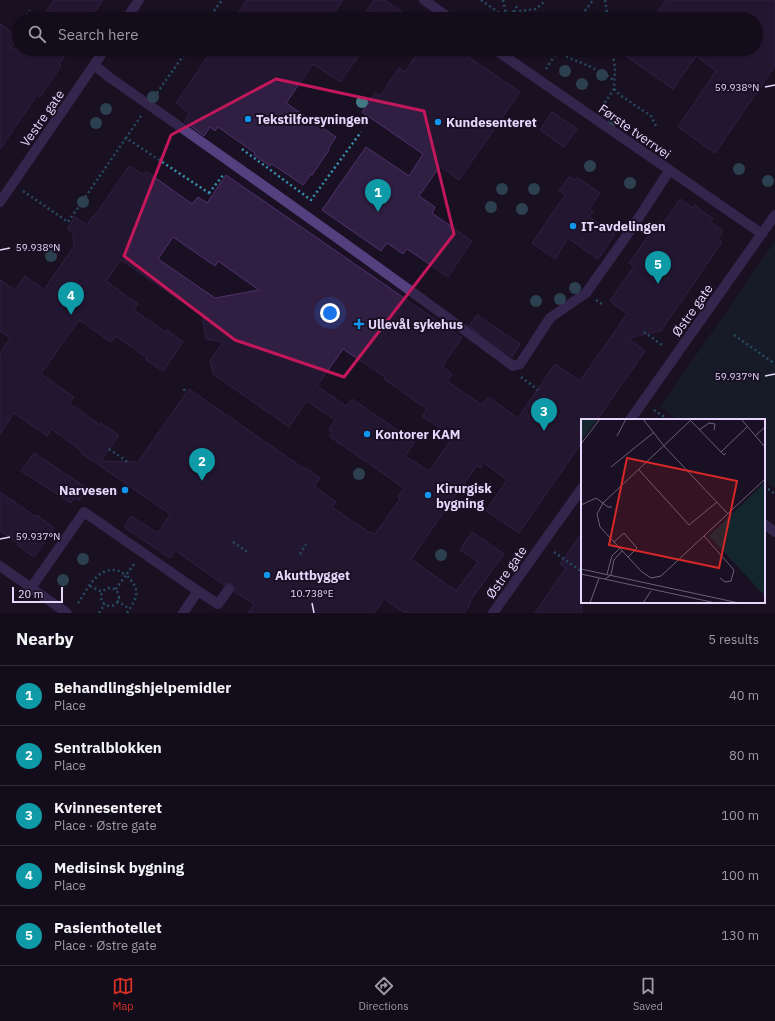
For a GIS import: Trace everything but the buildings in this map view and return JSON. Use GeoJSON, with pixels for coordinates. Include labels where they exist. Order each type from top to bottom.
{"type":"FeatureCollection","features":[{"type":"Feature","properties":{"kind":"street"},"geometry":{"type":"LineString","coordinates":[[131,12],[139,0]]}},
{"type":"Feature","properties":{"kind":"street"},"geometry":{"type":"LineString","coordinates":[[424,0],[441,12]]}},
{"type":"Feature","properties":{"kind":"street","name":"Vestre gate"},"geometry":{"type":"LineString","coordinates":[[0,202],[100,56]]}},
{"type":"Feature","properties":{"kind":"street","name":"Første tverrvei"},"geometry":{"type":"LineString","coordinates":[[504,56],[762,234]]}},
{"type":"Feature","properties":{"kind":"street"},"geometry":{"type":"LineString","coordinates":[[94,66],[232,162],[438,310],[513,366],[520,364],[550,318],[586,293],[632,228],[669,170]]}},
{"type":"Feature","properties":{"kind":"street","name":"Østre gate"},"geometry":{"type":"LineString","coordinates":[[632,419],[775,214]]}},
{"type":"Feature","properties":{"kind":"street","name":"Østre gate"},"geometry":{"type":"LineString","coordinates":[[493,613],[581,489]]}},
{"type":"Feature","properties":{"kind":"street"},"geometry":{"type":"LineString","coordinates":[[31,588],[84,512],[218,604],[229,589]]}},
{"type":"Feature","properties":{"kind":"street"},"geometry":{"type":"LineString","coordinates":[[765,525],[775,532]]}},
{"type":"Feature","properties":{"kind":"street"},"geometry":{"type":"LineString","coordinates":[[0,566],[67,613]]}},
{"type":"Feature","properties":{"kind":"street"},"geometry":{"type":"LineString","coordinates":[[183,613],[198,591]]}},
{"type":"Feature","properties":{"kind":"path"},"geometry":{"type":"LineString","coordinates":[[213,12],[222,0]]}},
{"type":"Feature","properties":{"kind":"path"},"geometry":{"type":"LineString","coordinates":[[481,0],[498,12]]}},
{"type":"Feature","properties":{"kind":"path"},"geometry":{"type":"LineString","coordinates":[[503,0],[506,12]]}},
{"type":"Feature","properties":{"kind":"path"},"geometry":{"type":"LineString","coordinates":[[512,12],[536,9],[546,0]]}},
{"type":"Feature","properties":{"kind":"path"},"geometry":{"type":"LineString","coordinates":[[585,12],[593,0]]}},
{"type":"Feature","properties":{"kind":"path"},"geometry":{"type":"LineString","coordinates":[[605,0],[607,12]]}},
{"type":"Feature","properties":{"kind":"path"},"geometry":{"type":"LineString","coordinates":[[512,12],[517,6]]}},
{"type":"Feature","properties":{"kind":"path"},"geometry":{"type":"LineString","coordinates":[[156,93],[183,56]]}},
{"type":"Feature","properties":{"kind":"path"},"geometry":{"type":"LineString","coordinates":[[545,71],[554,56]]}},
{"type":"Feature","properties":{"kind":"path"},"geometry":{"type":"LineString","coordinates":[[566,56],[598,71],[615,81]]}},
{"type":"Feature","properties":{"kind":"path"},"geometry":{"type":"LineString","coordinates":[[602,107],[614,89],[615,68],[613,56]]}},
{"type":"Feature","properties":{"kind":"path"},"geometry":{"type":"LineString","coordinates":[[614,89],[620,95],[651,116],[657,128]]}},
{"type":"Feature","properties":{"kind":"path"},"geometry":{"type":"LineString","coordinates":[[20,189],[68,222],[141,116]]}},
{"type":"Feature","properties":{"kind":"path"},"geometry":{"type":"LineString","coordinates":[[242,149],[311,200],[361,132]]}},
{"type":"Feature","properties":{"kind":"path"},"geometry":{"type":"LineString","coordinates":[[126,138],[212,195]]}},
{"type":"Feature","properties":{"kind":"path"},"geometry":{"type":"LineString","coordinates":[[209,192],[225,172]]}},
{"type":"Feature","properties":{"kind":"path"},"geometry":{"type":"LineString","coordinates":[[595,300],[602,304]]}},
{"type":"Feature","properties":{"kind":"path"},"geometry":{"type":"LineString","coordinates":[[644,332],[662,345]]}},
{"type":"Feature","properties":{"kind":"path"},"geometry":{"type":"LineString","coordinates":[[734,335],[775,364]]}},
{"type":"Feature","properties":{"kind":"path"},"geometry":{"type":"LineString","coordinates":[[519,376],[538,390]]}},
{"type":"Feature","properties":{"kind":"path"},"geometry":{"type":"LineString","coordinates":[[650,407],[668,419]]}},
{"type":"Feature","properties":{"kind":"path"},"geometry":{"type":"LineString","coordinates":[[109,449],[127,462]]}},
{"type":"Feature","properties":{"kind":"path"},"geometry":{"type":"LineString","coordinates":[[765,487],[775,494]]}},
{"type":"Feature","properties":{"kind":"path"},"geometry":{"type":"LineString","coordinates":[[233,542],[250,553]]}},
{"type":"Feature","properties":{"kind":"path"},"geometry":{"type":"LineString","coordinates":[[300,554],[306,544]]}},
{"type":"Feature","properties":{"kind":"path"},"geometry":{"type":"LineString","coordinates":[[554,552],[581,571]]}},
{"type":"Feature","properties":{"kind":"path"},"geometry":{"type":"LineString","coordinates":[[115,590],[134,563]]}},
{"type":"Feature","properties":{"kind":"path"},"geometry":{"type":"LineString","coordinates":[[78,603],[97,576],[105,571],[115,570],[126,575],[133,581],[136,591],[135,601],[127,613]]}},
{"type":"Feature","properties":{"kind":"path"},"geometry":{"type":"LineString","coordinates":[[90,586],[102,592]]}},
{"type":"Feature","properties":{"kind":"path"},"geometry":{"type":"LineString","coordinates":[[110,588],[115,590],[118,594],[117,601],[110,606],[105,604],[101,598],[102,592],[110,588]]}},
{"type":"Feature","properties":{"kind":"path"},"geometry":{"type":"LineString","coordinates":[[117,601],[130,609]]}},
{"type":"Feature","properties":{"kind":"path"},"geometry":{"type":"LineString","coordinates":[[99,613],[105,604]]}},
{"type":"Feature","properties":{"kind":"highlighted area"},"geometry":{"type":"Polygon","coordinates":[[[276,79],[424,111],[454,234],[344,377],[235,340],[124,256],[171,135],[276,79]]]}},
{"type":"Feature","properties":{"kind":"shaded area"},"geometry":{"type":"Polygon","coordinates":[[[775,241],[775,488],[765,482],[765,419],[677,419],[660,407],[775,241]]]}},
{"type":"Feature","properties":{"kind":"place","name":"Tekstilforsyningen"},"geometry":{"type":"Point","coordinates":[248,119]}},
{"type":"Feature","properties":{"kind":"place","name":"Kundesenteret"},"geometry":{"type":"Point","coordinates":[438,122]}},
{"type":"Feature","properties":{"kind":"place","name":"Behandlingshjelpemidler"},"geometry":{"type":"Point","coordinates":[378,212]}},
{"type":"Feature","properties":{"kind":"place","name":"IT-avdelingen"},"geometry":{"type":"Point","coordinates":[573,226]}},
{"type":"Feature","properties":{"kind":"place","name":"Pasienthotellet"},"geometry":{"type":"Point","coordinates":[658,284]}},
{"type":"Feature","properties":{"kind":"place","name":"Medisinsk bygning"},"geometry":{"type":"Point","coordinates":[71,315]}},
{"type":"Feature","properties":{"kind":"place","name":"Ullevål sykehus"},"geometry":{"type":"Point","coordinates":[359,324]}},
{"type":"Feature","properties":{"kind":"place","name":"Kvinnesenteret"},"geometry":{"type":"Point","coordinates":[544,431]}},
{"type":"Feature","properties":{"kind":"place","name":"Kontorer KAM"},"geometry":{"type":"Point","coordinates":[367,434]}},
{"type":"Feature","properties":{"kind":"place","name":"Sentralblokken"},"geometry":{"type":"Point","coordinates":[202,481]}},
{"type":"Feature","properties":{"kind":"place","name":"Narvesen"},"geometry":{"type":"Point","coordinates":[125,490]}},
{"type":"Feature","properties":{"kind":"place","name":"Kirurgisk bygning"},"geometry":{"type":"Point","coordinates":[428,495]}},
{"type":"Feature","properties":{"kind":"place","name":"Akuttbygget"},"geometry":{"type":"Point","coordinates":[267,575]}}]}
